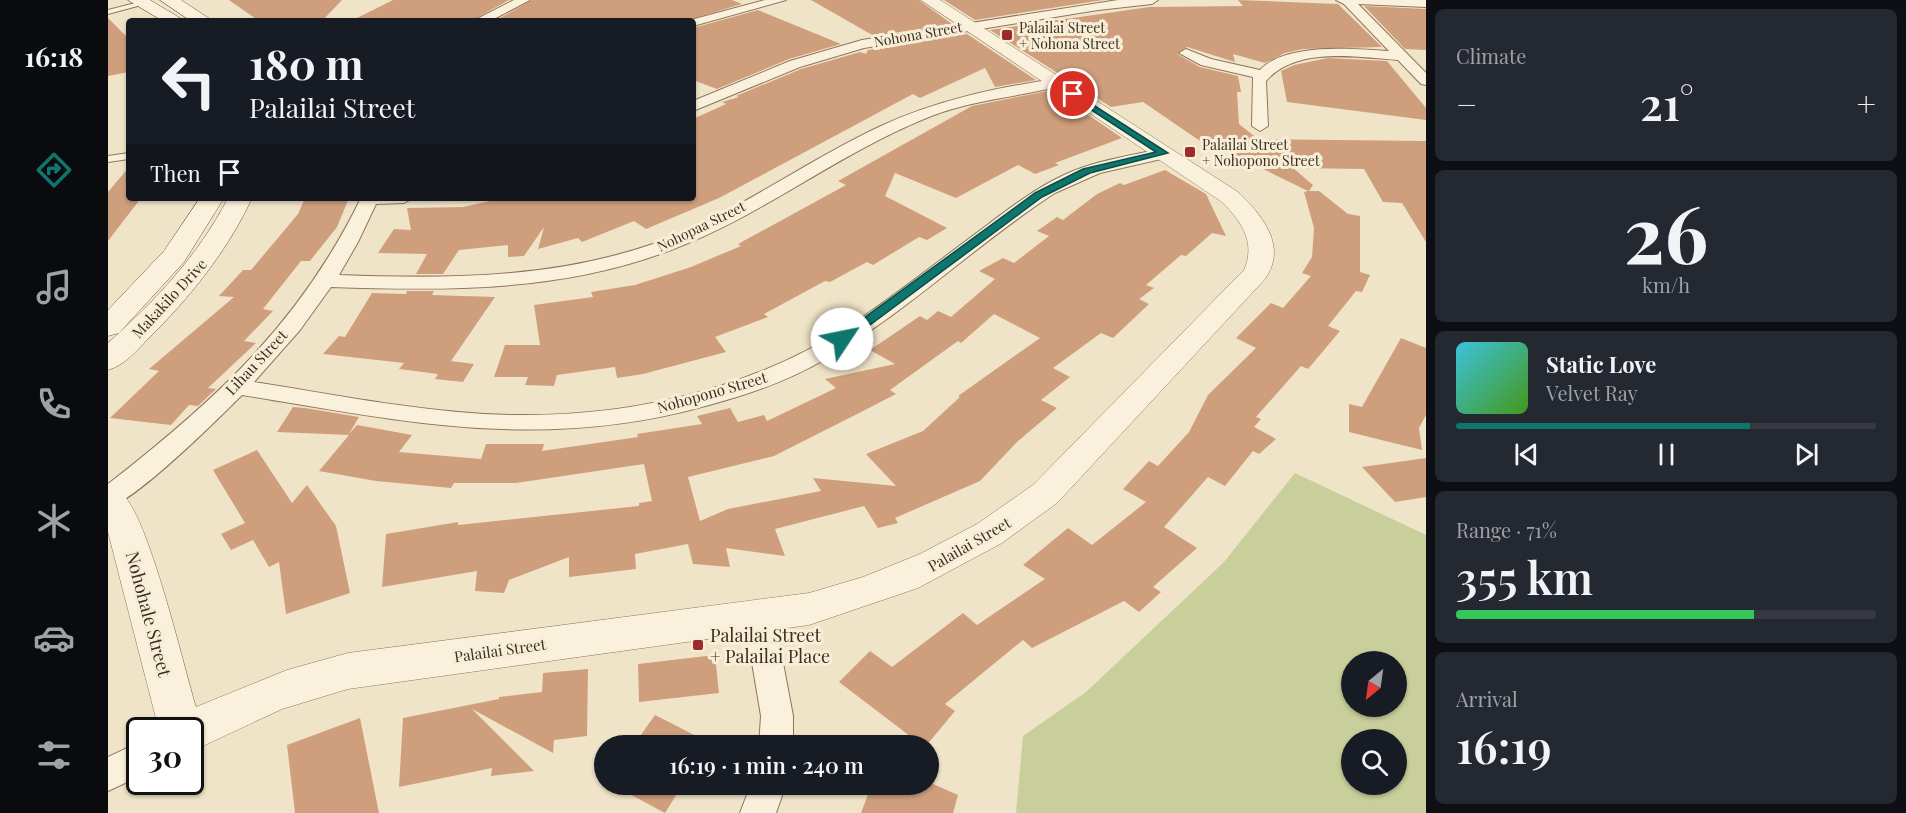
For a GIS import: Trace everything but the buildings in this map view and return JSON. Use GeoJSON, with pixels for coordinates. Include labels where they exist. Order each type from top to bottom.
{"type":"FeatureCollection","features":[{"type":"Feature","properties":{"kind":"main road"},"geometry":{"type":"LineString","coordinates":[[169,0],[199,18]]}},
{"type":"Feature","properties":{"kind":"main road"},"geometry":{"type":"LineString","coordinates":[[144,1],[171,18]]}},
{"type":"Feature","properties":{"kind":"main road","name":"Makakilo Drive"},"geometry":{"type":"LineString","coordinates":[[108,327],[174,256],[210,201]]}},
{"type":"Feature","properties":{"kind":"main road","name":"Makakilo Drive"},"geometry":{"type":"LineString","coordinates":[[108,360],[153,318],[209,255],[238,201]]}},
{"type":"Feature","properties":{"kind":"street"},"geometry":{"type":"LineString","coordinates":[[486,18],[524,0]]}},
{"type":"Feature","properties":{"kind":"street"},"geometry":{"type":"LineString","coordinates":[[696,21],[780,0]]}},
{"type":"Feature","properties":{"kind":"street","name":"Palailai Street"},"geometry":{"type":"LineString","coordinates":[[204,725],[252,700],[285,687],[348,671],[809,609],[868,592],[921,572],[969,548],[1010,522],[1045,494],[1256,273],[1260,264],[1262,244],[1260,235],[1248,215],[1230,197],[929,0]]}},
{"type":"Feature","properties":{"kind":"street","name":"Nohona Street"},"geometry":{"type":"LineString","coordinates":[[696,105],[828,53],[897,37],[1092,3],[1152,0]]}},
{"type":"Feature","properties":{"kind":"street"},"geometry":{"type":"LineString","coordinates":[[1342,0],[1426,3]]}},
{"type":"Feature","properties":{"kind":"street"},"geometry":{"type":"LineString","coordinates":[[1347,0],[1426,81]]}},
{"type":"Feature","properties":{"kind":"street"},"geometry":{"type":"LineString","coordinates":[[1186,53],[1206,62],[1262,75]]}},
{"type":"Feature","properties":{"kind":"street"},"geometry":{"type":"LineString","coordinates":[[1260,126],[1258,86],[1262,75],[1280,63],[1311,55],[1401,56]]}},
{"type":"Feature","properties":{"kind":"street","name":"Nohopaa Street"},"geometry":{"type":"LineString","coordinates":[[325,281],[480,284],[560,275],[607,264],[666,245],[695,232],[917,116],[970,98],[1055,82]]}},
{"type":"Feature","properties":{"kind":"street","name":"Nohopono Street"},"geometry":{"type":"LineString","coordinates":[[235,386],[435,417],[487,422],[594,418],[698,400],[756,381],[826,350],[858,329],[1038,195],[1087,171],[1164,153]]}},
{"type":"Feature","properties":{"kind":"street","name":"Lihau Street"},"geometry":{"type":"LineString","coordinates":[[108,499],[163,455],[255,367],[325,281],[357,232],[369,201]]}},
{"type":"Feature","properties":{"kind":"street","name":"Nohohale Street"},"geometry":{"type":"LineString","coordinates":[[108,499],[119,515],[127,534],[177,717]]}},
{"type":"Feature","properties":{"kind":"street"},"geometry":{"type":"LineString","coordinates":[[759,615],[777,716],[776,735]]}},
{"type":"Feature","properties":{"kind":"street"},"geometry":{"type":"LineString","coordinates":[[108,775],[126,765]]}},
{"type":"Feature","properties":{"kind":"street"},"geometry":{"type":"LineString","coordinates":[[758,813],[765,795]]}},
{"type":"Feature","properties":{"kind":"lane"},"geometry":{"type":"LineString","coordinates":[[108,12],[144,1]]}},
{"type":"Feature","properties":{"kind":"lane"},"geometry":{"type":"LineString","coordinates":[[108,159],[126,156]]}},
{"type":"Feature","properties":{"kind":"green space"},"geometry":{"type":"Polygon","coordinates":[[[1295,473],[1426,535],[1426,813],[1016,813],[1023,736],[1086,692],[1224,562],[1295,473]]]}},
{"type":"Feature","properties":{"kind":"place","name":"Palailai Street + Nohona Street"},"geometry":{"type":"Point","coordinates":[1007,35]}},
{"type":"Feature","properties":{"kind":"place","name":"Palailai Street + Nohopono Street"},"geometry":{"type":"Point","coordinates":[1190,152]}},
{"type":"Feature","properties":{"kind":"place","name":"Palailai Street + Palailai Place"},"geometry":{"type":"Point","coordinates":[698,645]}},
{"type":"Feature","properties":{"kind":"route"},"geometry":{"type":"LineString","coordinates":[[842,339],[1038,195],[1087,171],[1164,153],[1073,94]]}}]}
